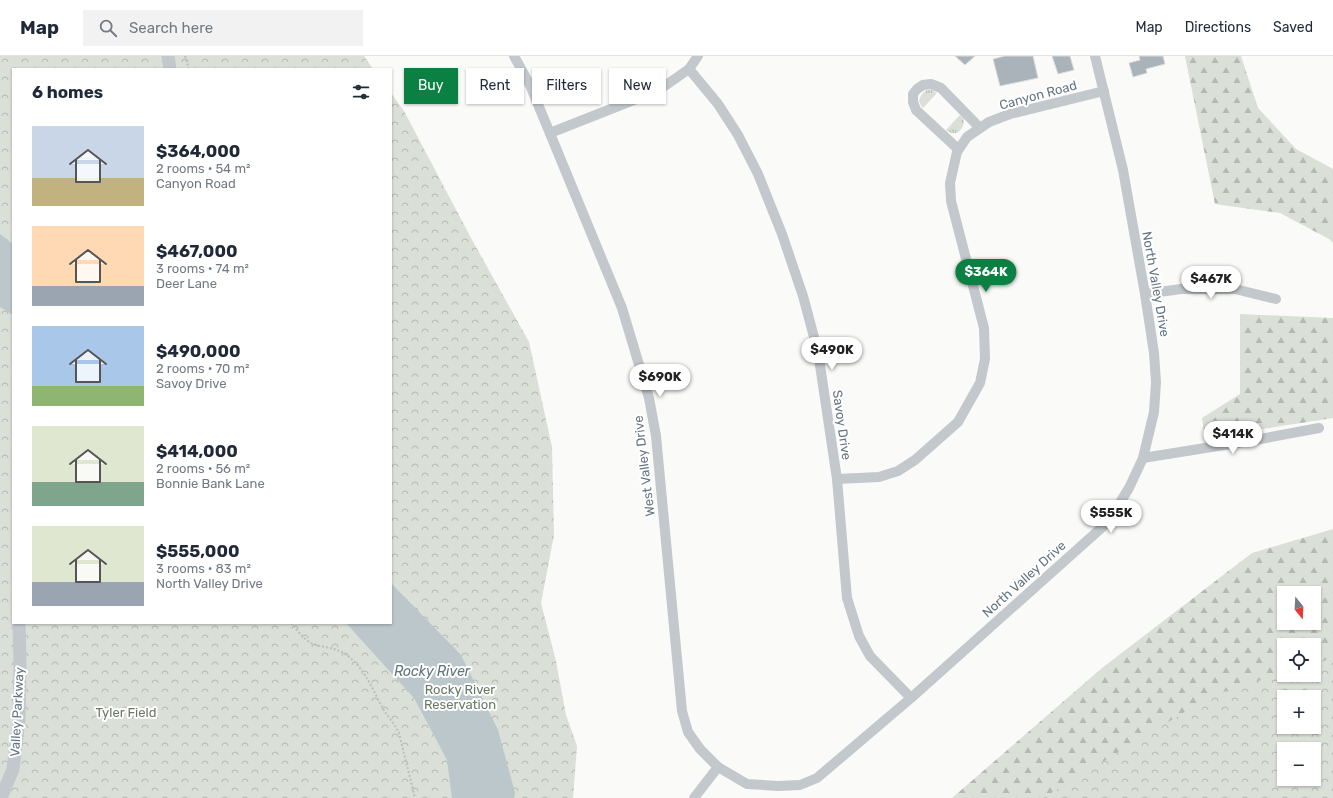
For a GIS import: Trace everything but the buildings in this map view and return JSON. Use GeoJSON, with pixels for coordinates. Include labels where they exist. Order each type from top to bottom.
{"type":"FeatureCollection","features":[{"type":"Feature","properties":{"kind":"street"},"geometry":{"type":"LineString","coordinates":[[168,56],[170,68]]}},
{"type":"Feature","properties":{"kind":"street","name":"West Valley Drive"},"geometry":{"type":"LineString","coordinates":[[514,56],[530,85],[622,308],[649,398],[656,436],[682,711],[688,732],[700,749],[718,767]]}},
{"type":"Feature","properties":{"kind":"street"},"geometry":{"type":"LineString","coordinates":[[550,133],[659,90],[689,69],[698,56]]}},
{"type":"Feature","properties":{"kind":"street","name":"North Valley Drive"},"geometry":{"type":"LineString","coordinates":[[718,767],[747,784],[778,786],[800,785],[816,778],[911,698],[1108,522],[1129,488],[1143,458],[1154,412],[1156,382],[1154,353],[1123,170],[1095,56]]}},
{"type":"Feature","properties":{"kind":"street","name":"Savoy Drive"},"geometry":{"type":"LineString","coordinates":[[689,69],[718,104],[738,135],[758,174],[782,234],[803,296],[818,352],[837,479],[847,598],[859,636],[870,656],[911,698]]}},
{"type":"Feature","properties":{"kind":"street"},"geometry":{"type":"LineString","coordinates":[[958,149],[916,110],[913,102],[913,94],[917,89],[923,85],[932,84],[941,88],[980,128]]}},
{"type":"Feature","properties":{"kind":"street","name":"Canyon Road"},"geometry":{"type":"LineString","coordinates":[[837,479],[879,477],[898,470],[915,460],[958,422],[980,383],[985,359],[984,328],[952,201],[950,183],[958,149],[967,137],[989,122],[1010,114],[1104,91]]}},
{"type":"Feature","properties":{"kind":"street"},"geometry":{"type":"LineString","coordinates":[[1145,294],[1181,289],[1235,289],[1276,299]]}},
{"type":"Feature","properties":{"kind":"street"},"geometry":{"type":"LineString","coordinates":[[1143,458],[1319,428]]}},
{"type":"Feature","properties":{"kind":"street","name":"Valley Parkway"},"geometry":{"type":"LineString","coordinates":[[1,798],[13,769],[19,720],[19,624]]}},
{"type":"Feature","properties":{"kind":"street"},"geometry":{"type":"LineString","coordinates":[[694,798],[718,767]]}},
{"type":"Feature","properties":{"kind":"path"},"geometry":{"type":"LineString","coordinates":[[185,56],[189,68]]}},
{"type":"Feature","properties":{"kind":"path"},"geometry":{"type":"LineString","coordinates":[[292,624],[312,643],[333,648],[345,654],[362,670],[399,733],[415,798]]}},
{"type":"Feature","properties":{"kind":"green space","name":"Rocky River Reservation"},"geometry":{"type":"Polygon","coordinates":[[[0,56],[364,56],[372,68],[12,68],[12,624],[392,624],[392,94],[404,111],[471,238],[529,342],[552,447],[554,535],[541,603],[556,661],[566,715],[577,746],[573,798],[0,798],[0,56]]]}},
{"type":"Feature","properties":{"kind":"green space"},"geometry":{"type":"Polygon","coordinates":[[[1185,56],[1241,56],[1258,108],[1296,149],[1333,169],[1333,243],[1329,239],[1280,213],[1215,204],[1185,56]]]}},
{"type":"Feature","properties":{"kind":"green space"},"geometry":{"type":"Polygon","coordinates":[[[927,90],[932,90],[937,93],[923,108],[920,103],[920,99],[922,94],[927,90]]]}},
{"type":"Feature","properties":{"kind":"green space"},"geometry":{"type":"Polygon","coordinates":[[[960,115],[964,119],[964,123],[959,132],[953,133],[946,130],[960,115]]]}},
{"type":"Feature","properties":{"kind":"green space"},"geometry":{"type":"Polygon","coordinates":[[[1240,314],[1333,318],[1333,418],[1205,438],[1202,418],[1240,394],[1240,314]]]}},
{"type":"Feature","properties":{"kind":"green space"},"geometry":{"type":"Polygon","coordinates":[[[1333,529],[1333,796],[1326,798],[952,798],[1102,668],[1252,553],[1333,529]]]}},
{"type":"Feature","properties":{"kind":"green space"},"geometry":{"type":"Polygon","coordinates":[[[1333,658],[1333,798],[1043,798],[1211,696],[1277,675],[1277,682],[1321,682],[1321,662],[1333,658]]]}},
{"type":"Feature","properties":{"kind":"water"},"geometry":{"type":"Polygon","coordinates":[[[0,234],[12,243],[12,314],[0,307],[0,234]]]}},
{"type":"Feature","properties":{"kind":"water","name":"Rocky River"},"geometry":{"type":"Polygon","coordinates":[[[392,584],[461,655],[498,730],[515,793],[514,798],[452,798],[447,760],[414,698],[347,624],[392,624],[392,584]]]}},
{"type":"Feature","properties":{"kind":"park label","name":"Tyler Field"},"geometry":{"type":"Point","coordinates":[126,712]}}]}
